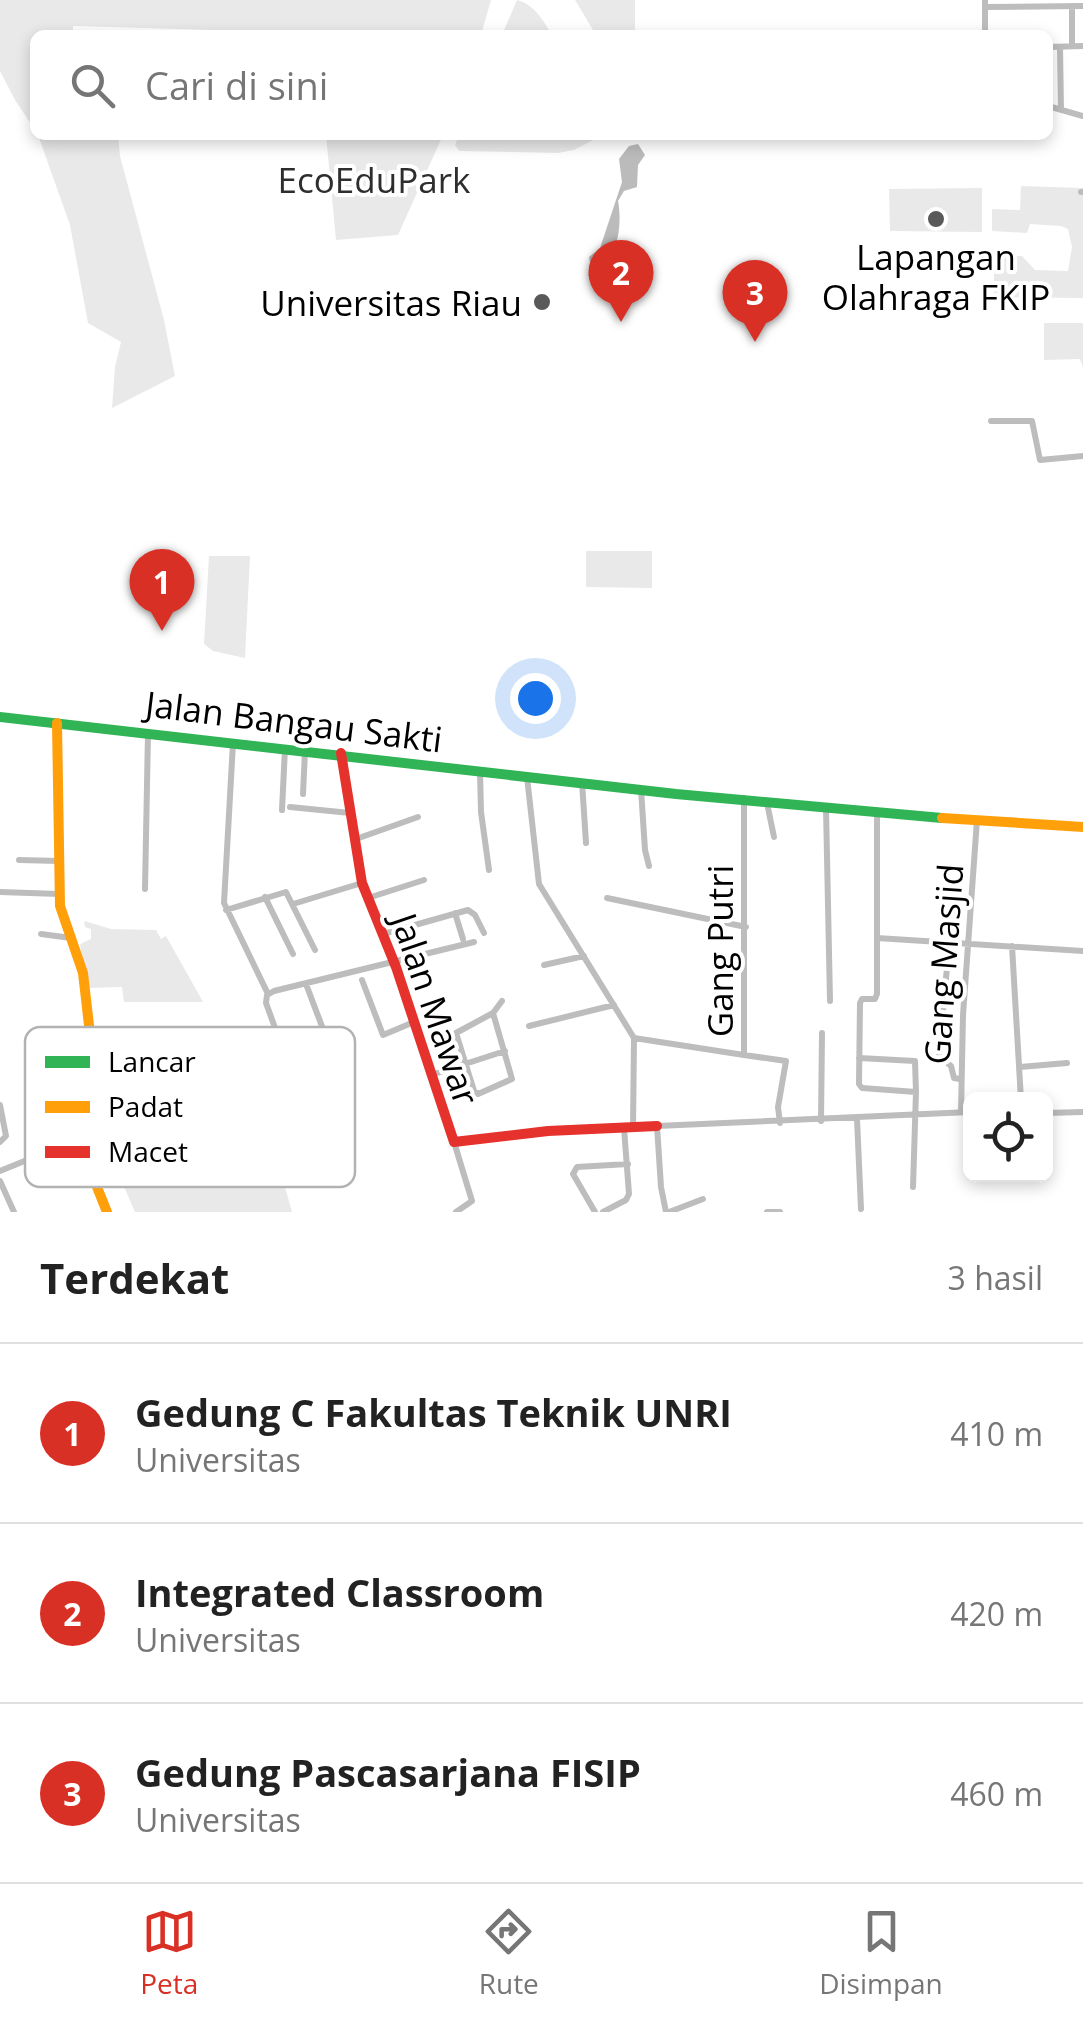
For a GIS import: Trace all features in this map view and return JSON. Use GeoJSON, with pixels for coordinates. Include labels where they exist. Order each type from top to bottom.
{"type":"FeatureCollection","features":[{"type":"Feature","properties":{"kind":"street"},"geometry":{"type":"LineString","coordinates":[[985,30],[985,4],[1083,6]]}},
{"type":"Feature","properties":{"kind":"street"},"geometry":{"type":"LineString","coordinates":[[1072,6],[1072,46]]}},
{"type":"Feature","properties":{"kind":"street"},"geometry":{"type":"LineString","coordinates":[[1053,47],[1083,46]]}},
{"type":"Feature","properties":{"kind":"street"},"geometry":{"type":"LineString","coordinates":[[1060,47],[1061,110]]}},
{"type":"Feature","properties":{"kind":"street"},"geometry":{"type":"LineString","coordinates":[[1053,108],[1083,116]]}},
{"type":"Feature","properties":{"kind":"street"},"geometry":{"type":"LineString","coordinates":[[991,421],[1032,421],[1040,460],[1083,456]]}},
{"type":"Feature","properties":{"kind":"street","name":"Jalan Bangau Sakti"},"geometry":{"type":"LineString","coordinates":[[0,717],[641,789],[1083,827]]}},
{"type":"Feature","properties":{"kind":"street"},"geometry":{"type":"LineString","coordinates":[[57,723],[59,894],[62,917],[83,973],[88,1027]]}},
{"type":"Feature","properties":{"kind":"street"},"geometry":{"type":"LineString","coordinates":[[144,889],[148,732]]}},
{"type":"Feature","properties":{"kind":"street"},"geometry":{"type":"LineString","coordinates":[[233,742],[224,876],[226,910],[268,994],[266,1003],[275,1027]]}},
{"type":"Feature","properties":{"kind":"street"},"geometry":{"type":"LineString","coordinates":[[282,810],[286,748]]}},
{"type":"Feature","properties":{"kind":"street"},"geometry":{"type":"LineString","coordinates":[[303,794],[305,750]]}},
{"type":"Feature","properties":{"kind":"street","name":"Jalan Mawar"},"geometry":{"type":"LineString","coordinates":[[341,753],[362,882],[394,963],[454,1142],[548,1131],[657,1126]]}},
{"type":"Feature","properties":{"kind":"street"},"geometry":{"type":"LineString","coordinates":[[480,770],[481,812],[490,870]]}},
{"type":"Feature","properties":{"kind":"street"},"geometry":{"type":"LineString","coordinates":[[526,776],[539,884],[634,1038],[628,1196],[603,1212]]}},
{"type":"Feature","properties":{"kind":"street"},"geometry":{"type":"LineString","coordinates":[[582,782],[586,844]]}},
{"type":"Feature","properties":{"kind":"street"},"geometry":{"type":"LineString","coordinates":[[641,789],[649,866]]}},
{"type":"Feature","properties":{"kind":"street","name":"Gang Putri"},"geometry":{"type":"LineString","coordinates":[[634,1038],[744,1054],[744,798]]}},
{"type":"Feature","properties":{"kind":"street"},"geometry":{"type":"LineString","coordinates":[[767,801],[774,837]]}},
{"type":"Feature","properties":{"kind":"street"},"geometry":{"type":"LineString","coordinates":[[290,806],[351,813]]}},
{"type":"Feature","properties":{"kind":"street"},"geometry":{"type":"LineString","coordinates":[[826,807],[830,1001]]}},
{"type":"Feature","properties":{"kind":"street"},"geometry":{"type":"LineString","coordinates":[[876,812],[877,994],[876,999],[860,1003],[860,1086],[916,1092]]}},
{"type":"Feature","properties":{"kind":"street"},"geometry":{"type":"LineString","coordinates":[[356,840],[418,817]]}},
{"type":"Feature","properties":{"kind":"street","name":"Gang Masjid"},"geometry":{"type":"LineString","coordinates":[[960,1112],[978,820]]}},
{"type":"Feature","properties":{"kind":"street"},"geometry":{"type":"LineString","coordinates":[[18,860],[59,861]]}},
{"type":"Feature","properties":{"kind":"street"},"geometry":{"type":"LineString","coordinates":[[367,898],[424,880]]}},
{"type":"Feature","properties":{"kind":"street"},"geometry":{"type":"LineString","coordinates":[[294,904],[362,882]]}},
{"type":"Feature","properties":{"kind":"street"},"geometry":{"type":"LineString","coordinates":[[226,910],[284,891],[294,904],[314,950]]}},
{"type":"Feature","properties":{"kind":"street"},"geometry":{"type":"LineString","coordinates":[[0,892],[59,894]]}},
{"type":"Feature","properties":{"kind":"street"},"geometry":{"type":"LineString","coordinates":[[265,897],[293,954]]}},
{"type":"Feature","properties":{"kind":"street"},"geometry":{"type":"LineString","coordinates":[[607,898],[746,927]]}},
{"type":"Feature","properties":{"kind":"street"},"geometry":{"type":"LineString","coordinates":[[382,934],[472,910],[484,932]]}},
{"type":"Feature","properties":{"kind":"street"},"geometry":{"type":"LineString","coordinates":[[455,913],[463,939]]}},
{"type":"Feature","properties":{"kind":"street"},"geometry":{"type":"LineString","coordinates":[[41,934],[72,938]]}},
{"type":"Feature","properties":{"kind":"street"},"geometry":{"type":"LineString","coordinates":[[877,938],[1083,951]]}},
{"type":"Feature","properties":{"kind":"street"},"geometry":{"type":"LineString","coordinates":[[268,994],[474,942]]}},
{"type":"Feature","properties":{"kind":"street"},"geometry":{"type":"LineString","coordinates":[[949,945],[939,1056],[951,1066],[954,1078],[960,1079]]}},
{"type":"Feature","properties":{"kind":"street"},"geometry":{"type":"LineString","coordinates":[[1012,946],[1021,1092]]}},
{"type":"Feature","properties":{"kind":"street"},"geometry":{"type":"LineString","coordinates":[[544,965],[584,956]]}},
{"type":"Feature","properties":{"kind":"street"},"geometry":{"type":"LineString","coordinates":[[362,980],[383,1035],[414,1022]]}},
{"type":"Feature","properties":{"kind":"street"},"geometry":{"type":"LineString","coordinates":[[306,984],[322,1027]]}},
{"type":"Feature","properties":{"kind":"street"},"geometry":{"type":"LineString","coordinates":[[493,1013],[511,1080],[481,1094],[474,1092],[456,1033],[493,1013],[502,1001]]}},
{"type":"Feature","properties":{"kind":"street"},"geometry":{"type":"LineString","coordinates":[[529,1026],[614,1005]]}},
{"type":"Feature","properties":{"kind":"street"},"geometry":{"type":"LineString","coordinates":[[821,1121],[822,1033]]}},
{"type":"Feature","properties":{"kind":"street"},"geometry":{"type":"LineString","coordinates":[[431,1075],[505,1050]]}},
{"type":"Feature","properties":{"kind":"street"},"geometry":{"type":"LineString","coordinates":[[744,1054],[786,1061],[778,1107],[780,1122]]}},
{"type":"Feature","properties":{"kind":"street"},"geometry":{"type":"LineString","coordinates":[[859,1058],[916,1061],[913,1187]]}},
{"type":"Feature","properties":{"kind":"street"},"geometry":{"type":"LineString","coordinates":[[1020,1067],[1067,1063]]}},
{"type":"Feature","properties":{"kind":"street"},"geometry":{"type":"LineString","coordinates":[[0,1105],[6,1136],[0,1142]]}},
{"type":"Feature","properties":{"kind":"street"},"geometry":{"type":"LineString","coordinates":[[702,1200],[668,1212],[661,1188],[657,1126],[960,1112]]}},
{"type":"Feature","properties":{"kind":"street"},"geometry":{"type":"LineString","coordinates":[[1053,1113],[1083,1112]]}},
{"type":"Feature","properties":{"kind":"street"},"geometry":{"type":"LineString","coordinates":[[858,1119],[862,1209]]}},
{"type":"Feature","properties":{"kind":"street"},"geometry":{"type":"LineString","coordinates":[[454,1142],[472,1201],[456,1212]]}},
{"type":"Feature","properties":{"kind":"street"},"geometry":{"type":"LineString","coordinates":[[0,1172],[25,1161]]}},
{"type":"Feature","properties":{"kind":"street"},"geometry":{"type":"LineString","coordinates":[[594,1212],[573,1174],[576,1167],[628,1164]]}},
{"type":"Feature","properties":{"kind":"street"},"geometry":{"type":"LineString","coordinates":[[0,1181],[14,1212]]}},
{"type":"Feature","properties":{"kind":"street"},"geometry":{"type":"LineString","coordinates":[[96,1187],[106,1212]]}},
{"type":"Feature","properties":{"kind":"street"},"geometry":{"type":"LineString","coordinates":[[768,1212],[779,1211]]}},
{"type":"Feature","properties":{"kind":"green space"},"geometry":{"type":"Polygon","coordinates":[[[0,0],[491,0],[482,30],[73,26],[73,30],[30,30],[30,122],[0,71],[0,0]]]}},
{"type":"Feature","properties":{"kind":"green space"},"geometry":{"type":"Polygon","coordinates":[[[517,0],[534,9],[549,30],[504,30],[517,0]]]}},
{"type":"Feature","properties":{"kind":"green space"},"geometry":{"type":"Polygon","coordinates":[[[575,0],[635,0],[635,30],[593,30],[575,0]]]}},
{"type":"Feature","properties":{"kind":"green space"},"geometry":{"type":"Polygon","coordinates":[[[40,140],[118,140],[175,376],[112,408],[121,342],[88,323],[70,225],[40,140]]]}},
{"type":"Feature","properties":{"kind":"green space","name":"EcoEduPark"},"geometry":{"type":"Polygon","coordinates":[[[326,140],[441,140],[398,235],[336,240],[326,140]]]}},
{"type":"Feature","properties":{"kind":"green space"},"geometry":{"type":"Polygon","coordinates":[[[457,140],[593,140],[558,153],[459,151],[457,140]]]}},
{"type":"Feature","properties":{"kind":"green space"},"geometry":{"type":"Polygon","coordinates":[[[1021,186],[1083,188],[1083,298],[994,297],[994,255],[1022,256],[1035,270],[1068,271],[1072,247],[1068,229],[1030,224],[1027,233],[992,231],[992,209],[1020,210],[1021,186]]]}},
{"type":"Feature","properties":{"kind":"green space","name":"Lapangan Olahraga FKIP"},"geometry":{"type":"Polygon","coordinates":[[[982,188],[982,232],[890,231],[889,189],[982,188]]]}},
{"type":"Feature","properties":{"kind":"green space"},"geometry":{"type":"Polygon","coordinates":[[[1044,323],[1083,323],[1083,367],[1080,359],[1044,360],[1044,323]]]}},
{"type":"Feature","properties":{"kind":"green space"},"geometry":{"type":"Polygon","coordinates":[[[586,551],[652,551],[652,588],[586,587],[586,551]]]}},
{"type":"Feature","properties":{"kind":"green space"},"geometry":{"type":"Polygon","coordinates":[[[209,556],[250,556],[245,658],[213,651],[204,644],[209,556]]]}},
{"type":"Feature","properties":{"kind":"green space"},"geometry":{"type":"Polygon","coordinates":[[[84,921],[111,929],[156,930],[161,939],[166,936],[203,1002],[124,1002],[122,987],[87,988],[80,944],[91,939],[91,929],[85,927],[84,921]]]}},
{"type":"Feature","properties":{"kind":"green space"},"geometry":{"type":"Polygon","coordinates":[[[124,1187],[285,1187],[292,1212],[135,1212],[124,1187]]]}},
{"type":"Feature","properties":{"kind":"shaded area"},"geometry":{"type":"Polygon","coordinates":[[[638,144],[645,155],[638,165],[637,187],[624,191],[618,201],[616,245],[606,264],[588,276],[589,257],[600,248],[622,182],[619,159],[629,146],[638,144]]]}},
{"type":"Feature","properties":{"kind":"traffic: fast"},"geometry":{"type":"LineString","coordinates":[[0,717],[676,794],[942,818]]}},
{"type":"Feature","properties":{"kind":"traffic: slow"},"geometry":{"type":"LineString","coordinates":[[57,723],[60,906],[83,973],[89,1027]]}},
{"type":"Feature","properties":{"kind":"traffic: slow"},"geometry":{"type":"LineString","coordinates":[[942,818],[1083,827]]}},
{"type":"Feature","properties":{"kind":"traffic: slow"},"geometry":{"type":"LineString","coordinates":[[97,1187],[107,1212]]}},
{"type":"Feature","properties":{"kind":"traffic: jam"},"geometry":{"type":"LineString","coordinates":[[341,753],[362,883],[396,967],[454,1142],[548,1131],[657,1126]]}},
{"type":"Feature","properties":{"kind":"place","name":"Lapangan Olahraga FKIP"},"geometry":{"type":"Point","coordinates":[936,219]}},
{"type":"Feature","properties":{"kind":"place","name":"Universitas Riau"},"geometry":{"type":"Point","coordinates":[542,302]}},
{"type":"Feature","properties":{"kind":"place","name":"Integrated Classroom"},"geometry":{"type":"Point","coordinates":[621,322]}},
{"type":"Feature","properties":{"kind":"place","name":"Gedung Pascasarjana FISIP"},"geometry":{"type":"Point","coordinates":[755,342]}},
{"type":"Feature","properties":{"kind":"place","name":"Gedung C Fakultas Teknik UNRI"},"geometry":{"type":"Point","coordinates":[162,631]}}]}
